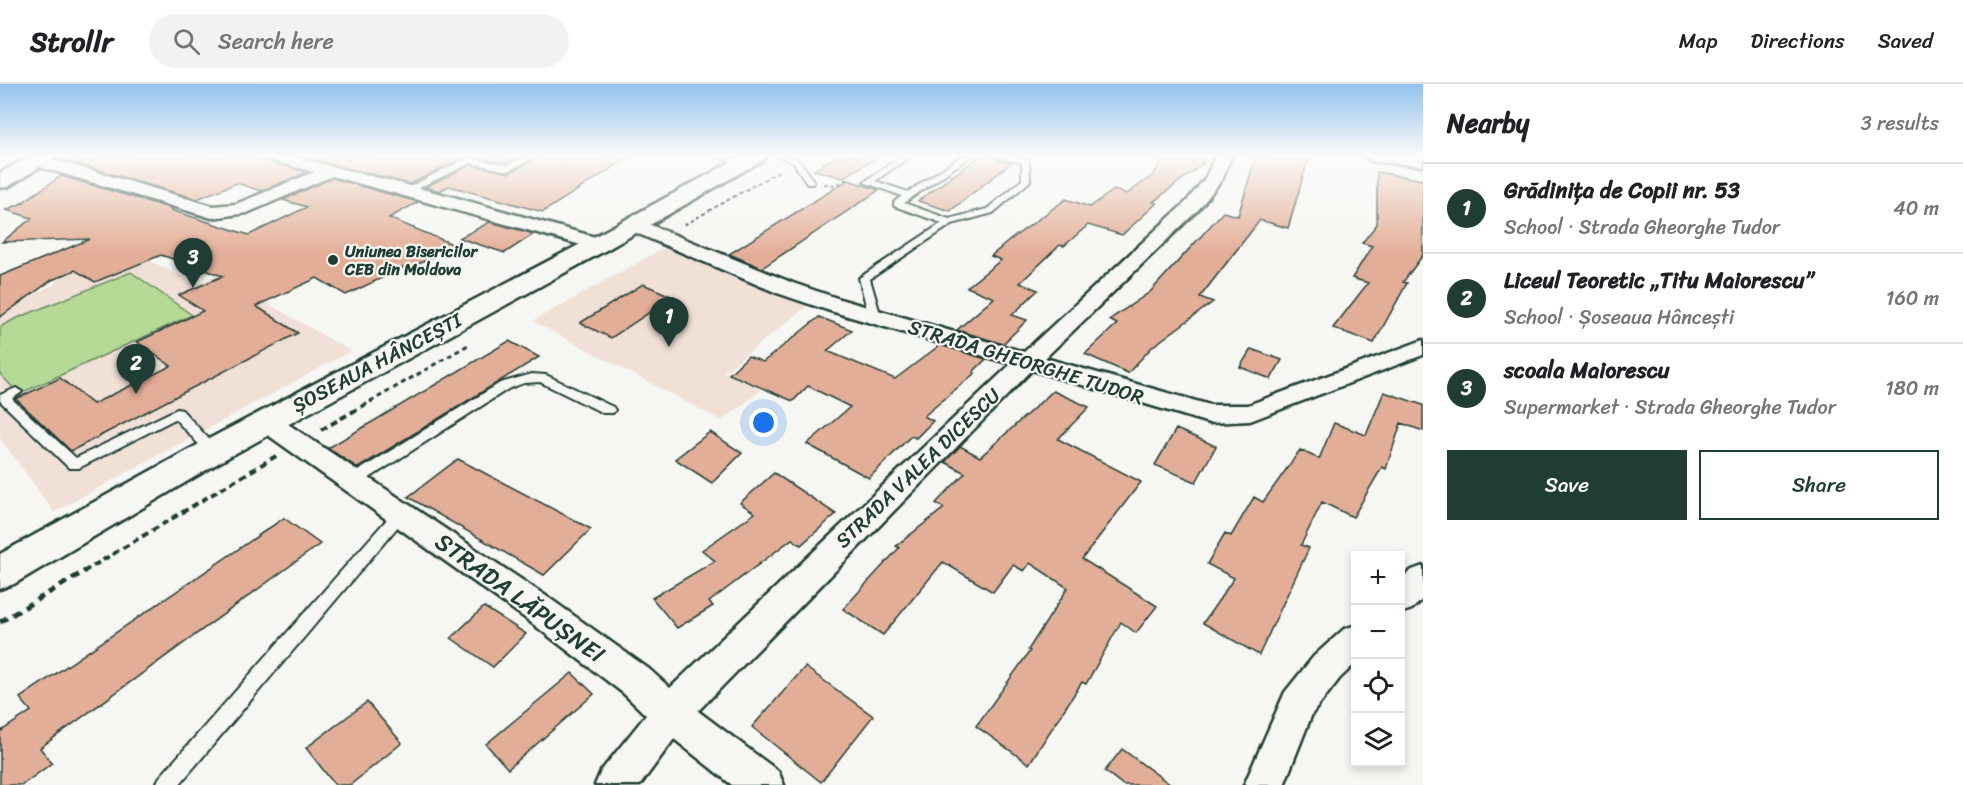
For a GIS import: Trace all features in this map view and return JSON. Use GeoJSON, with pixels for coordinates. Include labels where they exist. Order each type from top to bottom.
{"type":"FeatureCollection","features":[{"type":"Feature","properties":{"kind":"main road","name":"ȘOSEAUA HÂNCEȘTI"},"geometry":{"type":"LineString","coordinates":[[0,573],[213,451],[634,225],[691,189]]}},
{"type":"Feature","properties":{"kind":"street"},"geometry":{"type":"LineString","coordinates":[[138,189],[212,212],[240,209],[288,189]]}},
{"type":"Feature","properties":{"kind":"street"},"geometry":{"type":"LineString","coordinates":[[402,189],[599,244]]}},
{"type":"Feature","properties":{"kind":"street","name":"STRADA VALEA DICESCU"},"geometry":{"type":"LineString","coordinates":[[615,785],[671,713],[729,653],[1026,363],[1192,206],[1206,189]]}},
{"type":"Feature","properties":{"kind":"street","name":"STRADA GHEORGHE TUDOR"},"geometry":{"type":"LineString","coordinates":[[634,225],[785,288],[1026,363],[1196,412],[1228,415],[1250,413],[1423,347]]}},
{"type":"Feature","properties":{"kind":"street","name":"STRADA LĂPUȘNEI"},"geometry":{"type":"LineString","coordinates":[[267,422],[355,480],[609,661],[671,713],[764,785]]}},
{"type":"Feature","properties":{"kind":"street"},"geometry":{"type":"LineString","coordinates":[[1405,595],[1423,579]]}},
{"type":"Feature","properties":{"kind":"street"},"geometry":{"type":"LineString","coordinates":[[1264,785],[1298,704],[1327,667],[1351,645]]}},
{"type":"Feature","properties":{"kind":"lane"},"geometry":{"type":"LineString","coordinates":[[889,189],[909,195]]}},
{"type":"Feature","properties":{"kind":"lane"},"geometry":{"type":"LineString","coordinates":[[918,189],[897,204],[949,222]]}},
{"type":"Feature","properties":{"kind":"lane"},"geometry":{"type":"LineString","coordinates":[[875,317],[864,278],[949,222],[990,211],[1017,189]]}},
{"type":"Feature","properties":{"kind":"lane"},"geometry":{"type":"LineString","coordinates":[[355,480],[504,386],[519,380],[532,377],[542,378],[608,410]]}},
{"type":"Feature","properties":{"kind":"lane"},"geometry":{"type":"LineString","coordinates":[[16,392],[4,398],[74,465],[177,413],[213,451]]}},
{"type":"Feature","properties":{"kind":"lane"},"geometry":{"type":"LineString","coordinates":[[166,785],[401,513]]}},
{"type":"Feature","properties":{"kind":"path"},"geometry":{"type":"LineString","coordinates":[[663,236],[747,189]]}},
{"type":"Feature","properties":{"kind":"path"},"geometry":{"type":"LineString","coordinates":[[0,622],[299,442],[471,343]]}},
{"type":"Feature","properties":{"kind":"shaded area"},"geometry":{"type":"Polygon","coordinates":[[[666,247],[810,304],[724,372],[761,390],[722,421],[533,321],[666,247]]]}},
{"type":"Feature","properties":{"kind":"shaded area"},"geometry":{"type":"Polygon","coordinates":[[[118,249],[141,256],[196,284],[217,275],[351,351],[54,512],[0,438],[0,312],[58,282],[54,280],[118,249]]]}},
{"type":"Feature","properties":{"kind":"green space"},"geometry":{"type":"Polygon","coordinates":[[[131,272],[192,315],[19,394],[0,374],[0,327],[131,272]]]}},
{"type":"Feature","properties":{"kind":"building"},"geometry":{"type":"Polygon","coordinates":[[[42,189],[104,189],[249,235],[307,207],[283,200],[308,189],[370,189],[418,202],[389,218],[455,245],[413,267],[409,265],[346,295],[317,278],[256,306],[298,333],[71,451],[16,399],[60,378],[93,404],[171,366],[137,342],[203,311],[179,295],[223,276],[161,255],[95,282],[75,270],[52,280],[0,317],[0,276],[90,239],[2,242],[32,218],[6,210],[25,202],[23,202],[42,189]]]}},
{"type":"Feature","properties":{"kind":"building"},"geometry":{"type":"Polygon","coordinates":[[[162,189],[223,189],[197,199],[162,189]]]}},
{"type":"Feature","properties":{"kind":"building"},"geometry":{"type":"Polygon","coordinates":[[[459,189],[580,189],[543,212],[459,189]]]}},
{"type":"Feature","properties":{"kind":"building"},"geometry":{"type":"Polygon","coordinates":[[[834,189],[879,190],[762,268],[729,254],[834,189]]]}},
{"type":"Feature","properties":{"kind":"building"},"geometry":{"type":"Polygon","coordinates":[[[935,189],[978,189],[950,211],[918,201],[935,189]]]}},
{"type":"Feature","properties":{"kind":"building"},"geometry":{"type":"Polygon","coordinates":[[[1134,189],[1170,189],[1153,202],[1157,203],[1122,235],[1088,225],[1064,246],[1060,245],[1020,283],[1038,290],[1012,315],[1027,320],[1003,344],[957,330],[994,298],[967,287],[1001,260],[991,256],[1010,240],[1066,199],[1090,207],[1114,190],[1127,194],[1134,189]]]}},
{"type":"Feature","properties":{"kind":"building"},"geometry":{"type":"Polygon","coordinates":[[[1246,189],[1299,189],[1288,228],[1260,220],[1200,297],[1213,302],[1152,347],[1128,373],[1085,354],[1117,324],[1109,320],[1150,292],[1223,212],[1238,216],[1246,189]]]}},
{"type":"Feature","properties":{"kind":"building"},"geometry":{"type":"Polygon","coordinates":[[[1377,189],[1423,189],[1423,255],[1403,282],[1407,283],[1374,343],[1333,328],[1368,283],[1352,278],[1372,246],[1362,243],[1377,224],[1377,189]]]}},
{"type":"Feature","properties":{"kind":"building"},"geometry":{"type":"Polygon","coordinates":[[[490,222],[534,234],[505,253],[459,238],[490,222]]]}},
{"type":"Feature","properties":{"kind":"building"},"geometry":{"type":"Polygon","coordinates":[[[643,284],[673,297],[611,338],[580,323],[643,284]]]}},
{"type":"Feature","properties":{"kind":"building"},"geometry":{"type":"Polygon","coordinates":[[[819,317],[852,330],[827,351],[895,379],[940,345],[986,359],[973,372],[975,373],[924,416],[933,421],[916,438],[911,436],[869,478],[807,444],[850,407],[808,386],[793,401],[729,374],[748,356],[763,362],[819,317]]]}},
{"type":"Feature","properties":{"kind":"building"},"geometry":{"type":"Polygon","coordinates":[[[509,341],[539,357],[358,468],[328,448],[509,341]]]}},
{"type":"Feature","properties":{"kind":"building"},"geometry":{"type":"Polygon","coordinates":[[[1251,349],[1282,360],[1271,379],[1240,367],[1251,349]]]}},
{"type":"Feature","properties":{"kind":"building"},"geometry":{"type":"Polygon","coordinates":[[[1053,391],[1089,407],[1058,439],[1141,482],[1082,559],[1157,606],[1136,633],[1121,622],[1086,684],[1082,682],[1029,764],[976,726],[1030,651],[1028,650],[1068,588],[1030,563],[1024,571],[1013,565],[993,592],[943,562],[883,635],[843,609],[899,548],[896,546],[944,508],[936,503],[965,473],[945,462],[960,446],[980,457],[1053,391]]]}},
{"type":"Feature","properties":{"kind":"building"},"geometry":{"type":"Polygon","coordinates":[[[1384,392],[1423,405],[1423,431],[1401,423],[1386,469],[1382,467],[1353,517],[1322,502],[1301,545],[1309,548],[1259,655],[1203,623],[1234,578],[1207,564],[1225,533],[1231,536],[1254,497],[1263,502],[1300,450],[1319,459],[1334,423],[1366,435],[1384,392]]]}},
{"type":"Feature","properties":{"kind":"building"},"geometry":{"type":"Polygon","coordinates":[[[1176,429],[1216,446],[1196,482],[1155,465],[1176,429]]]}},
{"type":"Feature","properties":{"kind":"building"},"geometry":{"type":"Polygon","coordinates":[[[710,432],[742,453],[712,483],[675,459],[710,432]]]}},
{"type":"Feature","properties":{"kind":"building"},"geometry":{"type":"Polygon","coordinates":[[[458,459],[591,529],[544,575],[408,497],[458,459]]]}},
{"type":"Feature","properties":{"kind":"building"},"geometry":{"type":"Polygon","coordinates":[[[774,473],[836,514],[801,545],[792,539],[709,602],[713,606],[677,628],[652,598],[715,561],[702,550],[755,513],[740,503],[774,473]]]}},
{"type":"Feature","properties":{"kind":"building"},"geometry":{"type":"Polygon","coordinates":[[[284,518],[320,544],[40,748],[52,763],[22,785],[0,785],[0,732],[31,711],[20,698],[284,518]]]}},
{"type":"Feature","properties":{"kind":"building"},"geometry":{"type":"Polygon","coordinates":[[[484,607],[526,634],[493,667],[451,638],[484,607]]]}},
{"type":"Feature","properties":{"kind":"building"},"geometry":{"type":"Polygon","coordinates":[[[805,667],[873,716],[821,782],[752,727],[805,667]]]}},
{"type":"Feature","properties":{"kind":"building"},"geometry":{"type":"Polygon","coordinates":[[[572,673],[594,694],[508,769],[486,744],[572,673]]]}},
{"type":"Feature","properties":{"kind":"building"},"geometry":{"type":"Polygon","coordinates":[[[367,702],[402,743],[350,785],[335,785],[306,748],[367,702]]]}},
{"type":"Feature","properties":{"kind":"building"},"geometry":{"type":"Polygon","coordinates":[[[1122,749],[1171,785],[1123,785],[1105,771],[1122,749]]]}},
{"type":"Feature","properties":{"kind":"place","name":"Uniunea Bisericilor CEB din Moldova"},"geometry":{"type":"Point","coordinates":[333,260]}},
{"type":"Feature","properties":{"kind":"place","name":"scoala Maiorescu"},"geometry":{"type":"Point","coordinates":[193,288]}},
{"type":"Feature","properties":{"kind":"place","name":"Grădinița de Copii nr. 53"},"geometry":{"type":"Point","coordinates":[669,347]}},
{"type":"Feature","properties":{"kind":"place","name":"Liceul Teoretic „Titu Maiorescu”"},"geometry":{"type":"Point","coordinates":[136,394]}}]}
